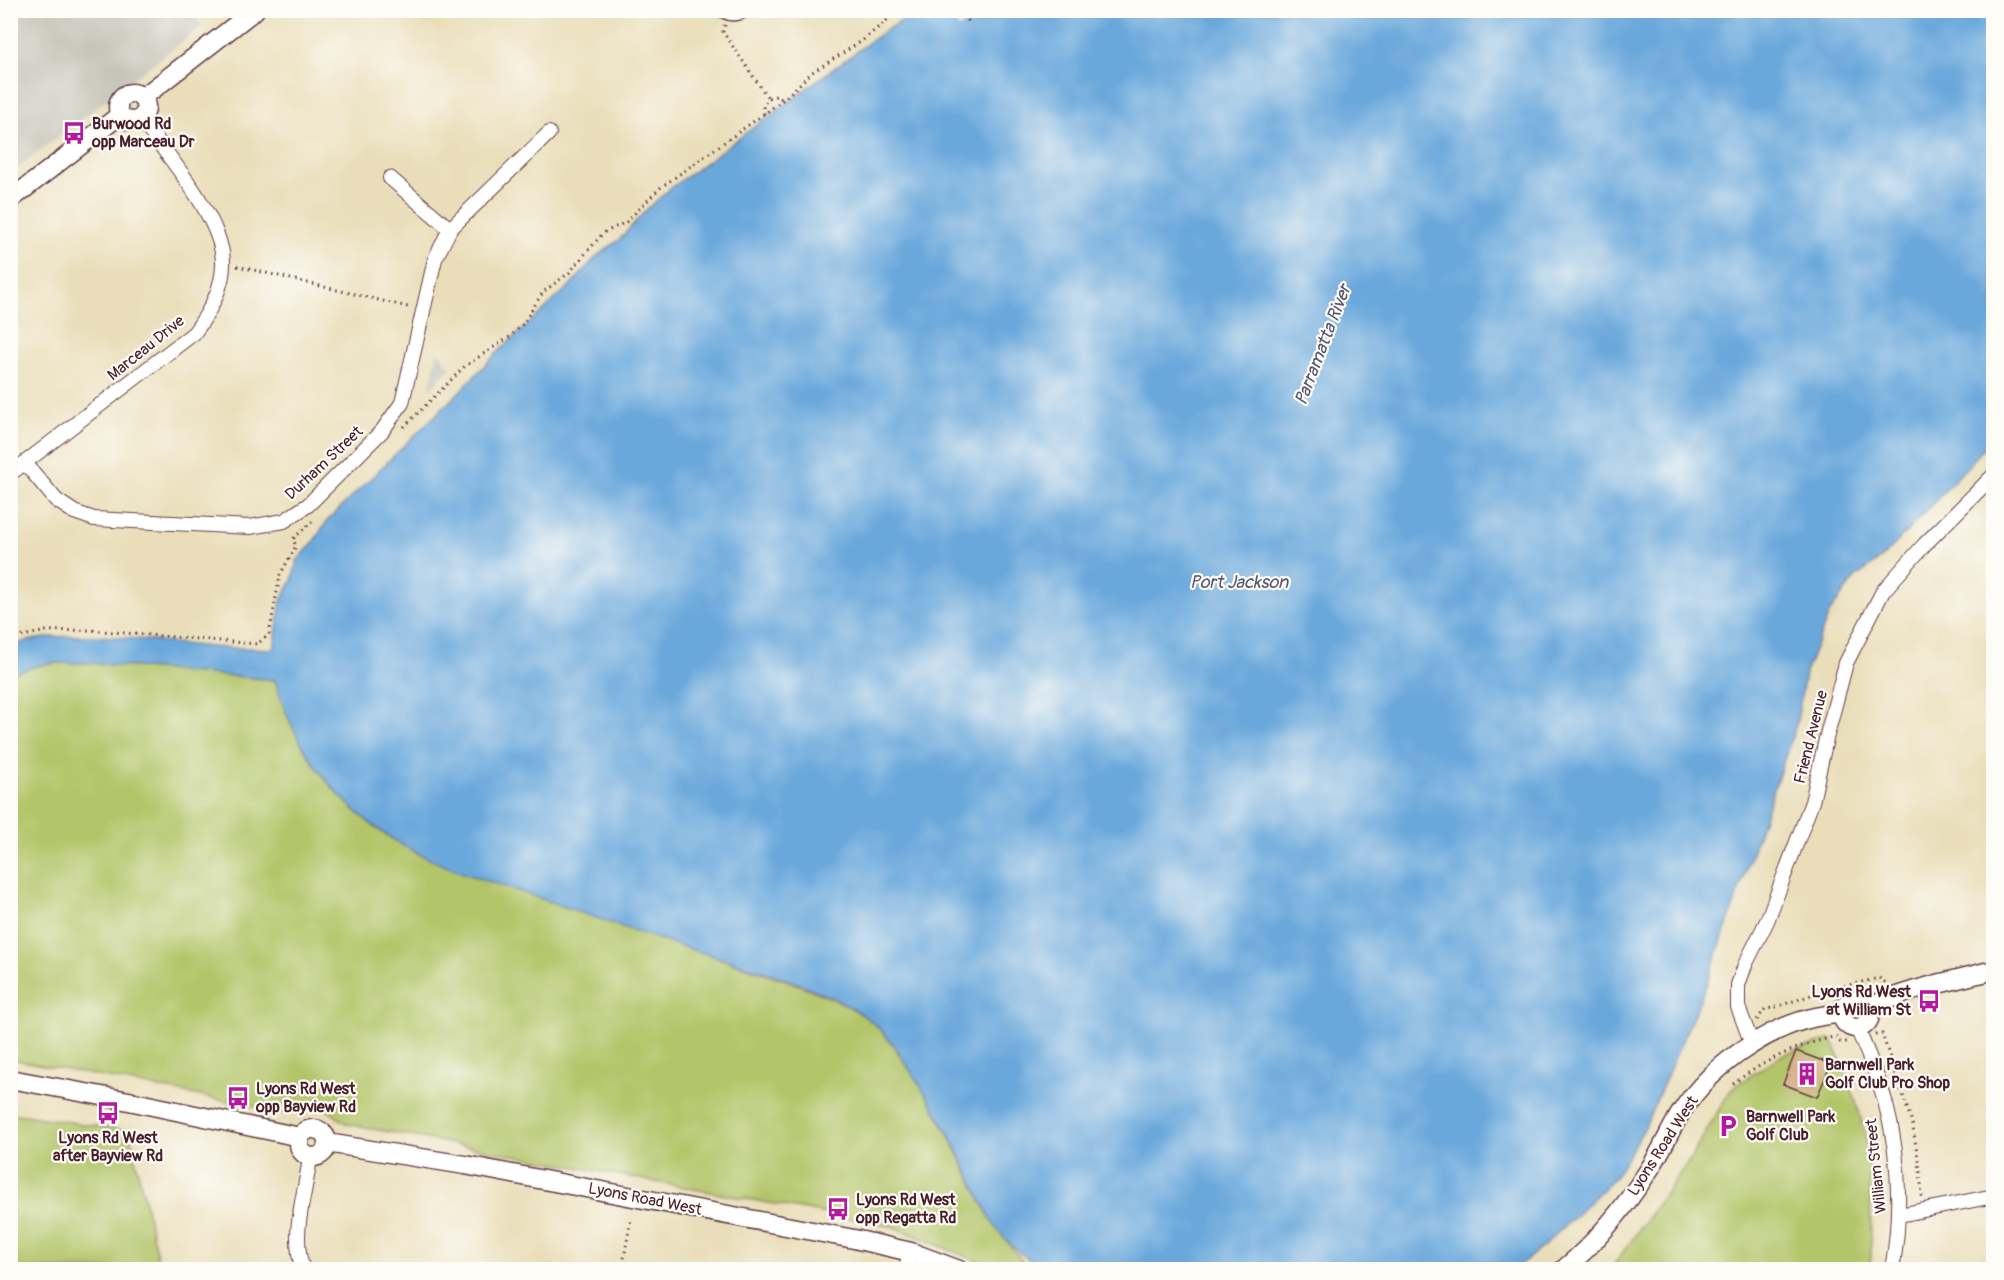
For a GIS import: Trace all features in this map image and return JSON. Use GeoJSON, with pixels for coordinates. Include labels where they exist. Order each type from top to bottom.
{"type":"FeatureCollection","features":[{"type":"Feature","properties":{"kind":"main road"},"geometry":{"type":"LineString","coordinates":[[142,98],[255,10]]}},
{"type":"Feature","properties":{"kind":"main road"},"geometry":{"type":"LineString","coordinates":[[129,94],[142,98],[146,106],[140,118],[132,121],[120,115],[118,106],[122,98],[129,94]]}},
{"type":"Feature","properties":{"kind":"main road"},"geometry":{"type":"LineString","coordinates":[[10,200],[120,115]]}},
{"type":"Feature","properties":{"kind":"main road"},"geometry":{"type":"LineString","coordinates":[[1869,1008],[1880,1001],[1994,970]]}},
{"type":"Feature","properties":{"kind":"main road"},"geometry":{"type":"LineString","coordinates":[[1850,1000],[1863,1001],[1870,1012],[1868,1020],[1862,1027],[1857,1028],[1845,1023],[1841,1014],[1844,1005],[1850,1000]]}},
{"type":"Feature","properties":{"kind":"main road","name":"Lyons Road West"},"geometry":{"type":"LineString","coordinates":[[1563,1269],[1602,1233],[1624,1206],[1650,1168],[1681,1113],[1720,1068],[1752,1044],[1772,1033],[1828,1014],[1841,1014]]}},
{"type":"Feature","properties":{"kind":"main road"},"geometry":{"type":"LineString","coordinates":[[10,1079],[140,1103],[300,1137]]}},
{"type":"Feature","properties":{"kind":"main road"},"geometry":{"type":"LineString","coordinates":[[316,1129],[325,1134],[327,1143],[324,1152],[310,1157],[300,1149],[300,1137],[307,1130],[316,1129]]}},
{"type":"Feature","properties":{"kind":"main road","name":"Lyons Road West"},"geometry":{"type":"LineString","coordinates":[[327,1143],[489,1170],[736,1216],[911,1252],[959,1269]]}},
{"type":"Feature","properties":{"kind":"street","name":"Marceau Drive"},"geometry":{"type":"LineString","coordinates":[[10,474],[194,333],[209,313],[218,291],[224,262],[220,242],[211,218],[140,118]]}},
{"type":"Feature","properties":{"kind":"street","name":"Durham Street"},"geometry":{"type":"LineString","coordinates":[[25,463],[56,500],[74,512],[94,519],[250,527],[284,521],[308,505],[382,431],[402,403],[435,259],[450,229],[549,133]]}},
{"type":"Feature","properties":{"kind":"street"},"geometry":{"type":"LineString","coordinates":[[390,178],[450,229]]}},
{"type":"Feature","properties":{"kind":"street","name":"Friend Avenue"},"geometry":{"type":"LineString","coordinates":[[1752,1044],[1738,1007],[1738,985],[1745,965],[1767,921],[1812,802],[1846,663],[1883,591],[1925,544],[1994,475]]}},
{"type":"Feature","properties":{"kind":"street","name":"William Street"},"geometry":{"type":"LineString","coordinates":[[1857,1028],[1877,1075],[1889,1119],[1896,1161],[1899,1215],[1892,1269]]}},
{"type":"Feature","properties":{"kind":"street"},"geometry":{"type":"LineString","coordinates":[[303,1269],[298,1243],[299,1222],[310,1157]]}},
{"type":"Feature","properties":{"kind":"street"},"geometry":{"type":"LineString","coordinates":[[1899,1215],[1994,1196]]}},
{"type":"Feature","properties":{"kind":"street"},"geometry":{"type":"LineString","coordinates":[[905,1269],[911,1252]]}},
{"type":"Feature","properties":{"kind":"lane"},"geometry":{"type":"LineString","coordinates":[[717,10],[728,17],[735,18],[752,10]]}},
{"type":"Feature","properties":{"kind":"path"},"geometry":{"type":"LineString","coordinates":[[399,432],[465,366],[512,336],[523,324],[543,292],[569,273],[603,233],[626,222],[660,188],[764,114],[784,99],[811,73],[862,40],[899,10]]}},
{"type":"Feature","properties":{"kind":"path"},"geometry":{"type":"LineString","coordinates":[[961,10],[971,25]]}},
{"type":"Feature","properties":{"kind":"path"},"geometry":{"type":"LineString","coordinates":[[728,17],[723,32],[768,98]]}},
{"type":"Feature","properties":{"kind":"path"},"geometry":{"type":"LineString","coordinates":[[764,114],[763,106],[768,98],[777,96],[784,99]]}},
{"type":"Feature","properties":{"kind":"path"},"geometry":{"type":"LineString","coordinates":[[224,262],[424,310]]}},
{"type":"Feature","properties":{"kind":"path"},"geometry":{"type":"LineString","coordinates":[[10,639],[46,631],[90,630],[256,644],[269,635],[280,575],[296,546],[293,539],[321,513]]}},
{"type":"Feature","properties":{"kind":"path"},"geometry":{"type":"LineString","coordinates":[[1773,1008],[1879,978]]}},
{"type":"Feature","properties":{"kind":"path"},"geometry":{"type":"LineString","coordinates":[[1882,1034],[1912,1122],[1920,1170],[1922,1210]]}},
{"type":"Feature","properties":{"kind":"path"},"geometry":{"type":"LineString","coordinates":[[1733,1084],[1769,1060],[1802,1045],[1833,1037],[1845,1043]]}},
{"type":"Feature","properties":{"kind":"path"},"geometry":{"type":"LineString","coordinates":[[622,1269],[631,1218]]}},
{"type":"Feature","properties":{"kind":"shaded area"},"geometry":{"type":"Polygon","coordinates":[[[11,10],[191,11],[202,26],[11,173],[11,10]]]}},
{"type":"Feature","properties":{"kind":"shaded area"},"geometry":{"type":"Polygon","coordinates":[[[438,351],[451,368],[429,390],[438,351]]]}},
{"type":"Feature","properties":{"kind":"green space"},"geometry":{"type":"Polygon","coordinates":[[[92,663],[276,680],[297,734],[328,782],[368,822],[392,839],[446,866],[793,983],[829,997],[863,1015],[885,1035],[916,1079],[948,1134],[990,1218],[1028,1269],[997,1269],[891,1226],[347,1124],[320,1105],[287,1113],[11,1059],[10,674],[39,665],[92,663]]]}},
{"type":"Feature","properties":{"kind":"green space","name":"Barnwell Park Golf Club"},"geometry":{"type":"Polygon","coordinates":[[[1832,1039],[1855,1099],[1867,1146],[1871,1210],[1869,1269],[1610,1270],[1689,1161],[1730,1091],[1784,1054],[1832,1039]]]}},
{"type":"Feature","properties":{"kind":"green space"},"geometry":{"type":"Polygon","coordinates":[[[11,1113],[129,1131],[160,1269],[11,1269],[11,1113]]]}},
{"type":"Feature","properties":{"kind":"water","name":"Port Jackson"},"geometry":{"type":"Polygon","coordinates":[[[919,11],[1993,11],[1993,439],[1884,556],[1854,579],[1830,612],[1805,673],[1797,722],[1706,986],[1644,1129],[1614,1178],[1543,1247],[1514,1269],[1043,1269],[1018,1251],[997,1229],[948,1133],[900,1055],[878,1028],[851,1008],[823,993],[781,977],[472,876],[407,848],[380,831],[356,811],[334,790],[315,766],[299,739],[275,680],[92,663],[39,665],[11,674],[11,646],[57,637],[110,637],[213,647],[274,649],[281,600],[292,581],[297,561],[328,520],[496,354],[574,282],[597,256],[620,239],[647,209],[671,188],[886,30],[919,11]]]}},
{"type":"Feature","properties":{"kind":"pier"},"geometry":{"type":"Polygon","coordinates":[[[931,11],[974,11],[977,16],[959,28],[952,19],[936,16],[931,11]]]}},
{"type":"Feature","properties":{"kind":"building","name":"Barnwell Park Golf Club Pro Shop"},"geometry":{"type":"Polygon","coordinates":[[[1796,1051],[1831,1064],[1817,1097],[1783,1084],[1796,1051]]]}},
{"type":"Feature","properties":{"kind":"place","name":"Burwood Rd opp Marceau Dr"},"geometry":{"type":"Point","coordinates":[74,133]}},
{"type":"Feature","properties":{"kind":"place","name":"Lyons Rd West at William St"},"geometry":{"type":"Point","coordinates":[1929,1001]}},
{"type":"Feature","properties":{"kind":"place","name":"Barnwell Park Golf Club Pro Shop"},"geometry":{"type":"Point","coordinates":[1807,1074]}},
{"type":"Feature","properties":{"kind":"place","name":"Lyons Rd West opp Bayview Rd"},"geometry":{"type":"Point","coordinates":[238,1098]}},
{"type":"Feature","properties":{"kind":"place","name":"Lyons Rd West after Bayview Rd"},"geometry":{"type":"Point","coordinates":[108,1113]}},
{"type":"Feature","properties":{"kind":"place","name":"Barnwell Park Golf Club"},"geometry":{"type":"Point","coordinates":[1728,1126]}},
{"type":"Feature","properties":{"kind":"place","name":"Lyons Rd West opp Regatta Rd"},"geometry":{"type":"Point","coordinates":[838,1209]}},
{"type":"Feature","properties":{"kind":"water label","name":"Parramatta River"},"geometry":{"type":"Point","coordinates":[1323,345]}}]}
